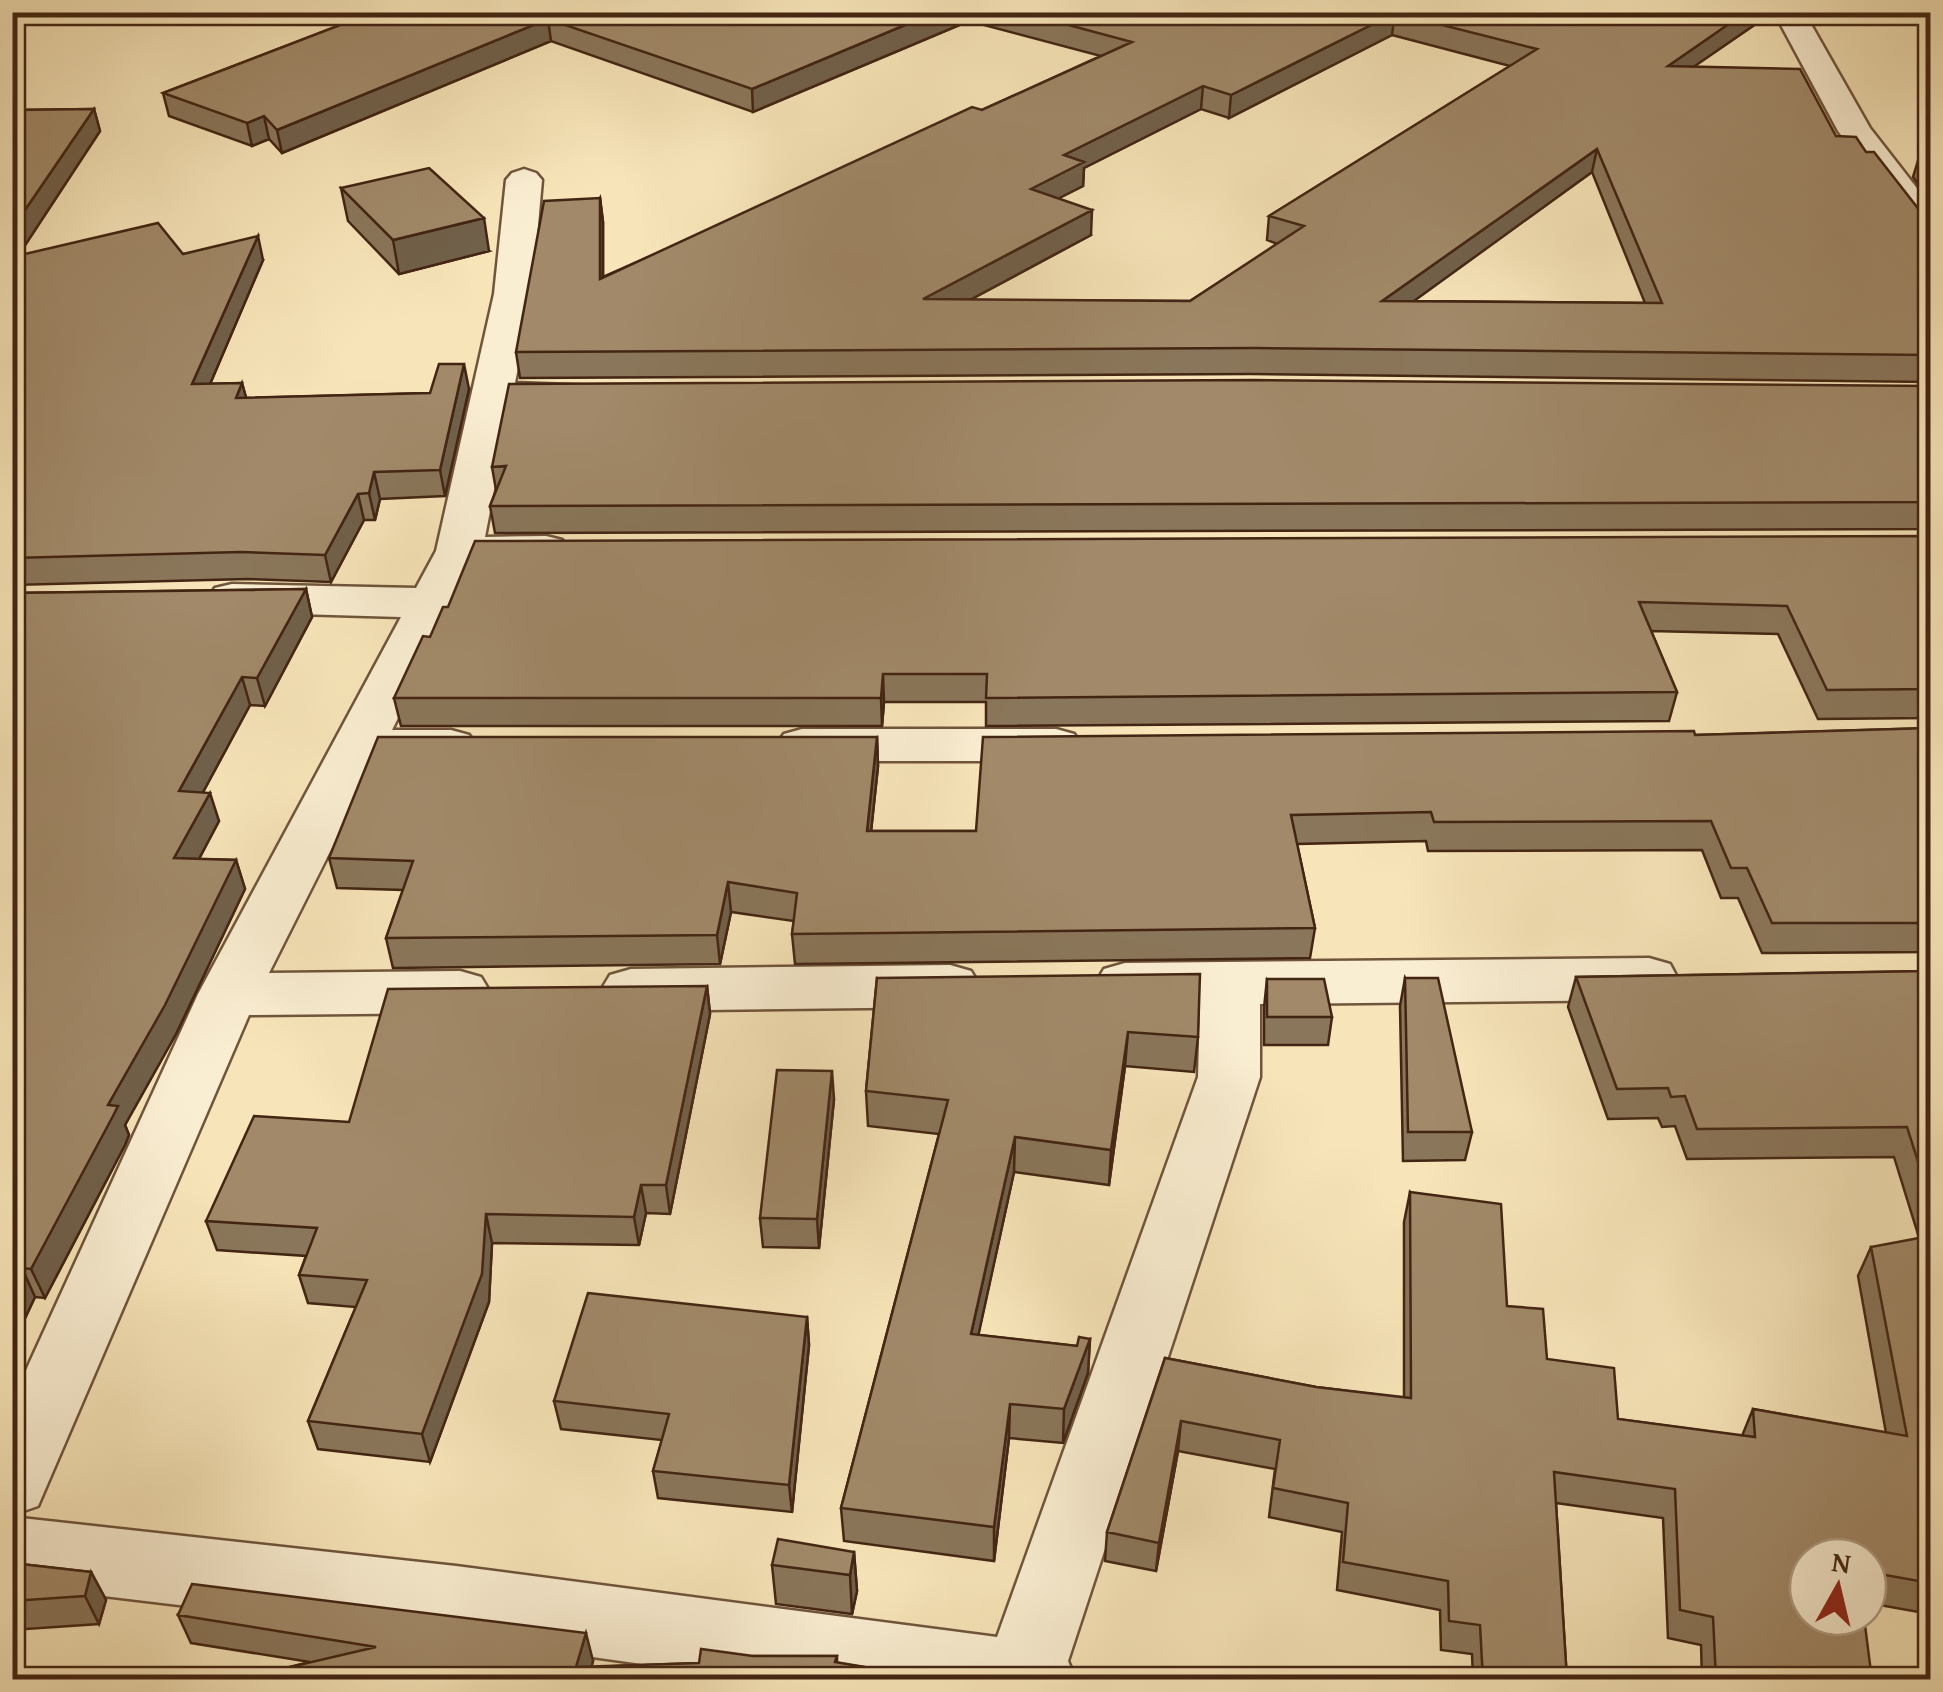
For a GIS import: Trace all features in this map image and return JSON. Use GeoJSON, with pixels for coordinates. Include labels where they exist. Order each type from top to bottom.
{"type":"FeatureCollection","features":[{"type":"Feature","properties":{"kind":"street"},"geometry":{"type":"LineString","coordinates":[[12,20],[17,12]]}},
{"type":"Feature","properties":{"kind":"street"},"geometry":{"type":"LineString","coordinates":[[1790,12],[1855,130],[1930,230]]}},
{"type":"Feature","properties":{"kind":"street"},"geometry":{"type":"LineString","coordinates":[[12,1484],[228,994],[459,550],[512,294],[524,180]]}},
{"type":"Feature","properties":{"kind":"street"},"geometry":{"type":"LineString","coordinates":[[494,395],[613,394]]}},
{"type":"Feature","properties":{"kind":"street"},"geometry":{"type":"LineString","coordinates":[[459,550],[579,550]]}},
{"type":"Feature","properties":{"kind":"street"},"geometry":{"type":"LineString","coordinates":[[189,599],[429,603]]}},
{"type":"Feature","properties":{"kind":"street"},"geometry":{"type":"LineString","coordinates":[[752,746],[1107,745]]}},
{"type":"Feature","properties":{"kind":"street"},"geometry":{"type":"LineString","coordinates":[[358,746],[496,746]]}},
{"type":"Feature","properties":{"kind":"street"},"geometry":{"type":"LineString","coordinates":[[1073,984],[1697,978]]}},
{"type":"Feature","properties":{"kind":"street"},"geometry":{"type":"LineString","coordinates":[[12,1551],[456,1602],[1029,1678],[1229,1077],[1230,982]]}},
{"type":"Feature","properties":{"kind":"street"},"geometry":{"type":"LineString","coordinates":[[581,990],[994,985]]}},
{"type":"Feature","properties":{"kind":"street"},"geometry":{"type":"LineString","coordinates":[[228,994],[522,991]]}},
{"type":"Feature","properties":{"kind":"building"},"geometry":{"type":"Polygon","coordinates":[[[374,12],[936,12],[752,89],[548,19],[277,130],[264,116],[247,123],[163,93],[374,12]]]}},
{"type":"Feature","properties":{"kind":"building"},"geometry":{"type":"Polygon","coordinates":[[[1020,12],[1746,12],[1668,66],[1800,69],[1836,136],[1856,137],[1866,152],[1874,152],[1924,216],[1930,217],[1930,355],[1254,348],[516,352],[544,201],[600,198],[600,279],[972,107],[982,110],[1132,42],[1020,12]],[[1395,13],[1231,95],[1203,86],[1064,155],[1084,162],[1031,189],[1092,210],[923,299],[1190,301],[1304,226],[1269,216],[1537,49],[1395,13]],[[1597,149],[1382,301],[1662,303],[1597,149]]]}},
{"type":"Feature","properties":{"kind":"building"},"geometry":{"type":"Polygon","coordinates":[[[94,109],[12,229],[12,110],[94,109]]]}},
{"type":"Feature","properties":{"kind":"building"},"geometry":{"type":"Polygon","coordinates":[[[1920,154],[1930,154],[1930,167],[1920,154]]]}},
{"type":"Feature","properties":{"kind":"building"},"geometry":{"type":"Polygon","coordinates":[[[429,168],[484,218],[393,240],[341,188],[429,168]]]}},
{"type":"Feature","properties":{"kind":"building"},"geometry":{"type":"Polygon","coordinates":[[[158,223],[183,254],[258,236],[192,384],[242,383],[236,398],[430,393],[439,364],[464,364],[440,470],[374,472],[369,493],[358,494],[325,555],[241,552],[12,558],[12,257],[158,223]]]}},
{"type":"Feature","properties":{"kind":"building"},"geometry":{"type":"Polygon","coordinates":[[[1254,380],[1930,386],[1930,502],[490,506],[506,466],[492,467],[509,384],[1254,380]]]}},
{"type":"Feature","properties":{"kind":"building"},"geometry":{"type":"Polygon","coordinates":[[[1930,536],[1930,689],[1827,690],[1787,606],[1639,602],[1677,692],[986,698],[987,674],[883,674],[881,698],[394,698],[423,636],[430,637],[443,607],[448,607],[475,541],[1930,536]]]}},
{"type":"Feature","properties":{"kind":"building"},"geometry":{"type":"Polygon","coordinates":[[[306,589],[257,678],[242,677],[179,791],[210,793],[174,858],[236,860],[165,1005],[108,1105],[118,1106],[113,1116],[31,1269],[22,1268],[12,1287],[12,593],[306,589]]]}},
{"type":"Feature","properties":{"kind":"building"},"geometry":{"type":"Polygon","coordinates":[[[1930,728],[1930,923],[1772,923],[1747,868],[1731,868],[1711,821],[1434,822],[1431,812],[1291,815],[1315,928],[792,934],[797,893],[728,882],[717,935],[386,938],[413,861],[329,858],[378,737],[877,737],[867,831],[976,831],[983,737],[1694,731],[1695,735],[1930,728]]]}},
{"type":"Feature","properties":{"kind":"building"},"geometry":{"type":"Polygon","coordinates":[[[1930,971],[1930,1199],[1907,1127],[1697,1129],[1685,1096],[1671,1097],[1668,1088],[1617,1089],[1576,977],[1930,971]]]}},
{"type":"Feature","properties":{"kind":"building"},"geometry":{"type":"Polygon","coordinates":[[[1200,974],[1198,1037],[1128,1032],[1111,1150],[1015,1137],[971,1334],[1077,1346],[1079,1337],[1090,1339],[1064,1409],[1010,1404],[994,1527],[841,1508],[948,1100],[866,1091],[877,978],[1200,974]]]}},
{"type":"Feature","properties":{"kind":"building"},"geometry":{"type":"Polygon","coordinates":[[[1405,978],[1438,978],[1472,1132],[1408,1132],[1405,978]]]}},
{"type":"Feature","properties":{"kind":"building"},"geometry":{"type":"Polygon","coordinates":[[[1267,979],[1324,979],[1332,1017],[1267,1017],[1267,979]]]}},
{"type":"Feature","properties":{"kind":"building"},"geometry":{"type":"Polygon","coordinates":[[[707,986],[666,1185],[641,1185],[634,1217],[486,1214],[482,1274],[422,1434],[308,1421],[367,1280],[299,1275],[317,1228],[206,1221],[254,1116],[349,1122],[388,989],[707,986]]]}},
{"type":"Feature","properties":{"kind":"building"},"geometry":{"type":"Polygon","coordinates":[[[777,1070],[832,1071],[817,1219],[760,1218],[777,1070]]]}},
{"type":"Feature","properties":{"kind":"building"},"geometry":{"type":"Polygon","coordinates":[[[1410,1192],[1501,1204],[1507,1306],[1543,1309],[1547,1359],[1614,1368],[1618,1419],[1755,1437],[1753,1409],[1907,1436],[1871,1247],[1919,1238],[1930,1281],[1930,1583],[1888,1576],[1888,1537],[1788,1537],[1788,1637],[1867,1637],[1872,1680],[1716,1680],[1713,1617],[1680,1610],[1675,1489],[1554,1472],[1567,1680],[1483,1680],[1480,1625],[1449,1621],[1448,1581],[1343,1562],[1348,1503],[1273,1488],[1280,1440],[1181,1421],[1159,1543],[1107,1532],[1165,1358],[1316,1387],[1411,1398],[1410,1192]]]}},
{"type":"Feature","properties":{"kind":"building"},"geometry":{"type":"Polygon","coordinates":[[[588,1293],[807,1317],[789,1485],[653,1471],[669,1414],[554,1401],[588,1293]]]}},
{"type":"Feature","properties":{"kind":"building"},"geometry":{"type":"Polygon","coordinates":[[[778,1539],[854,1552],[850,1575],[772,1565],[778,1539]]]}},
{"type":"Feature","properties":{"kind":"building"},"geometry":{"type":"Polygon","coordinates":[[[12,1563],[91,1572],[85,1596],[12,1601],[12,1563]]]}},
{"type":"Feature","properties":{"kind":"building"},"geometry":{"type":"Polygon","coordinates":[[[192,1584],[586,1633],[576,1667],[699,1663],[701,1649],[753,1656],[837,1656],[835,1662],[889,1671],[887,1680],[235,1680],[376,1647],[178,1615],[192,1584]]]}}]}
